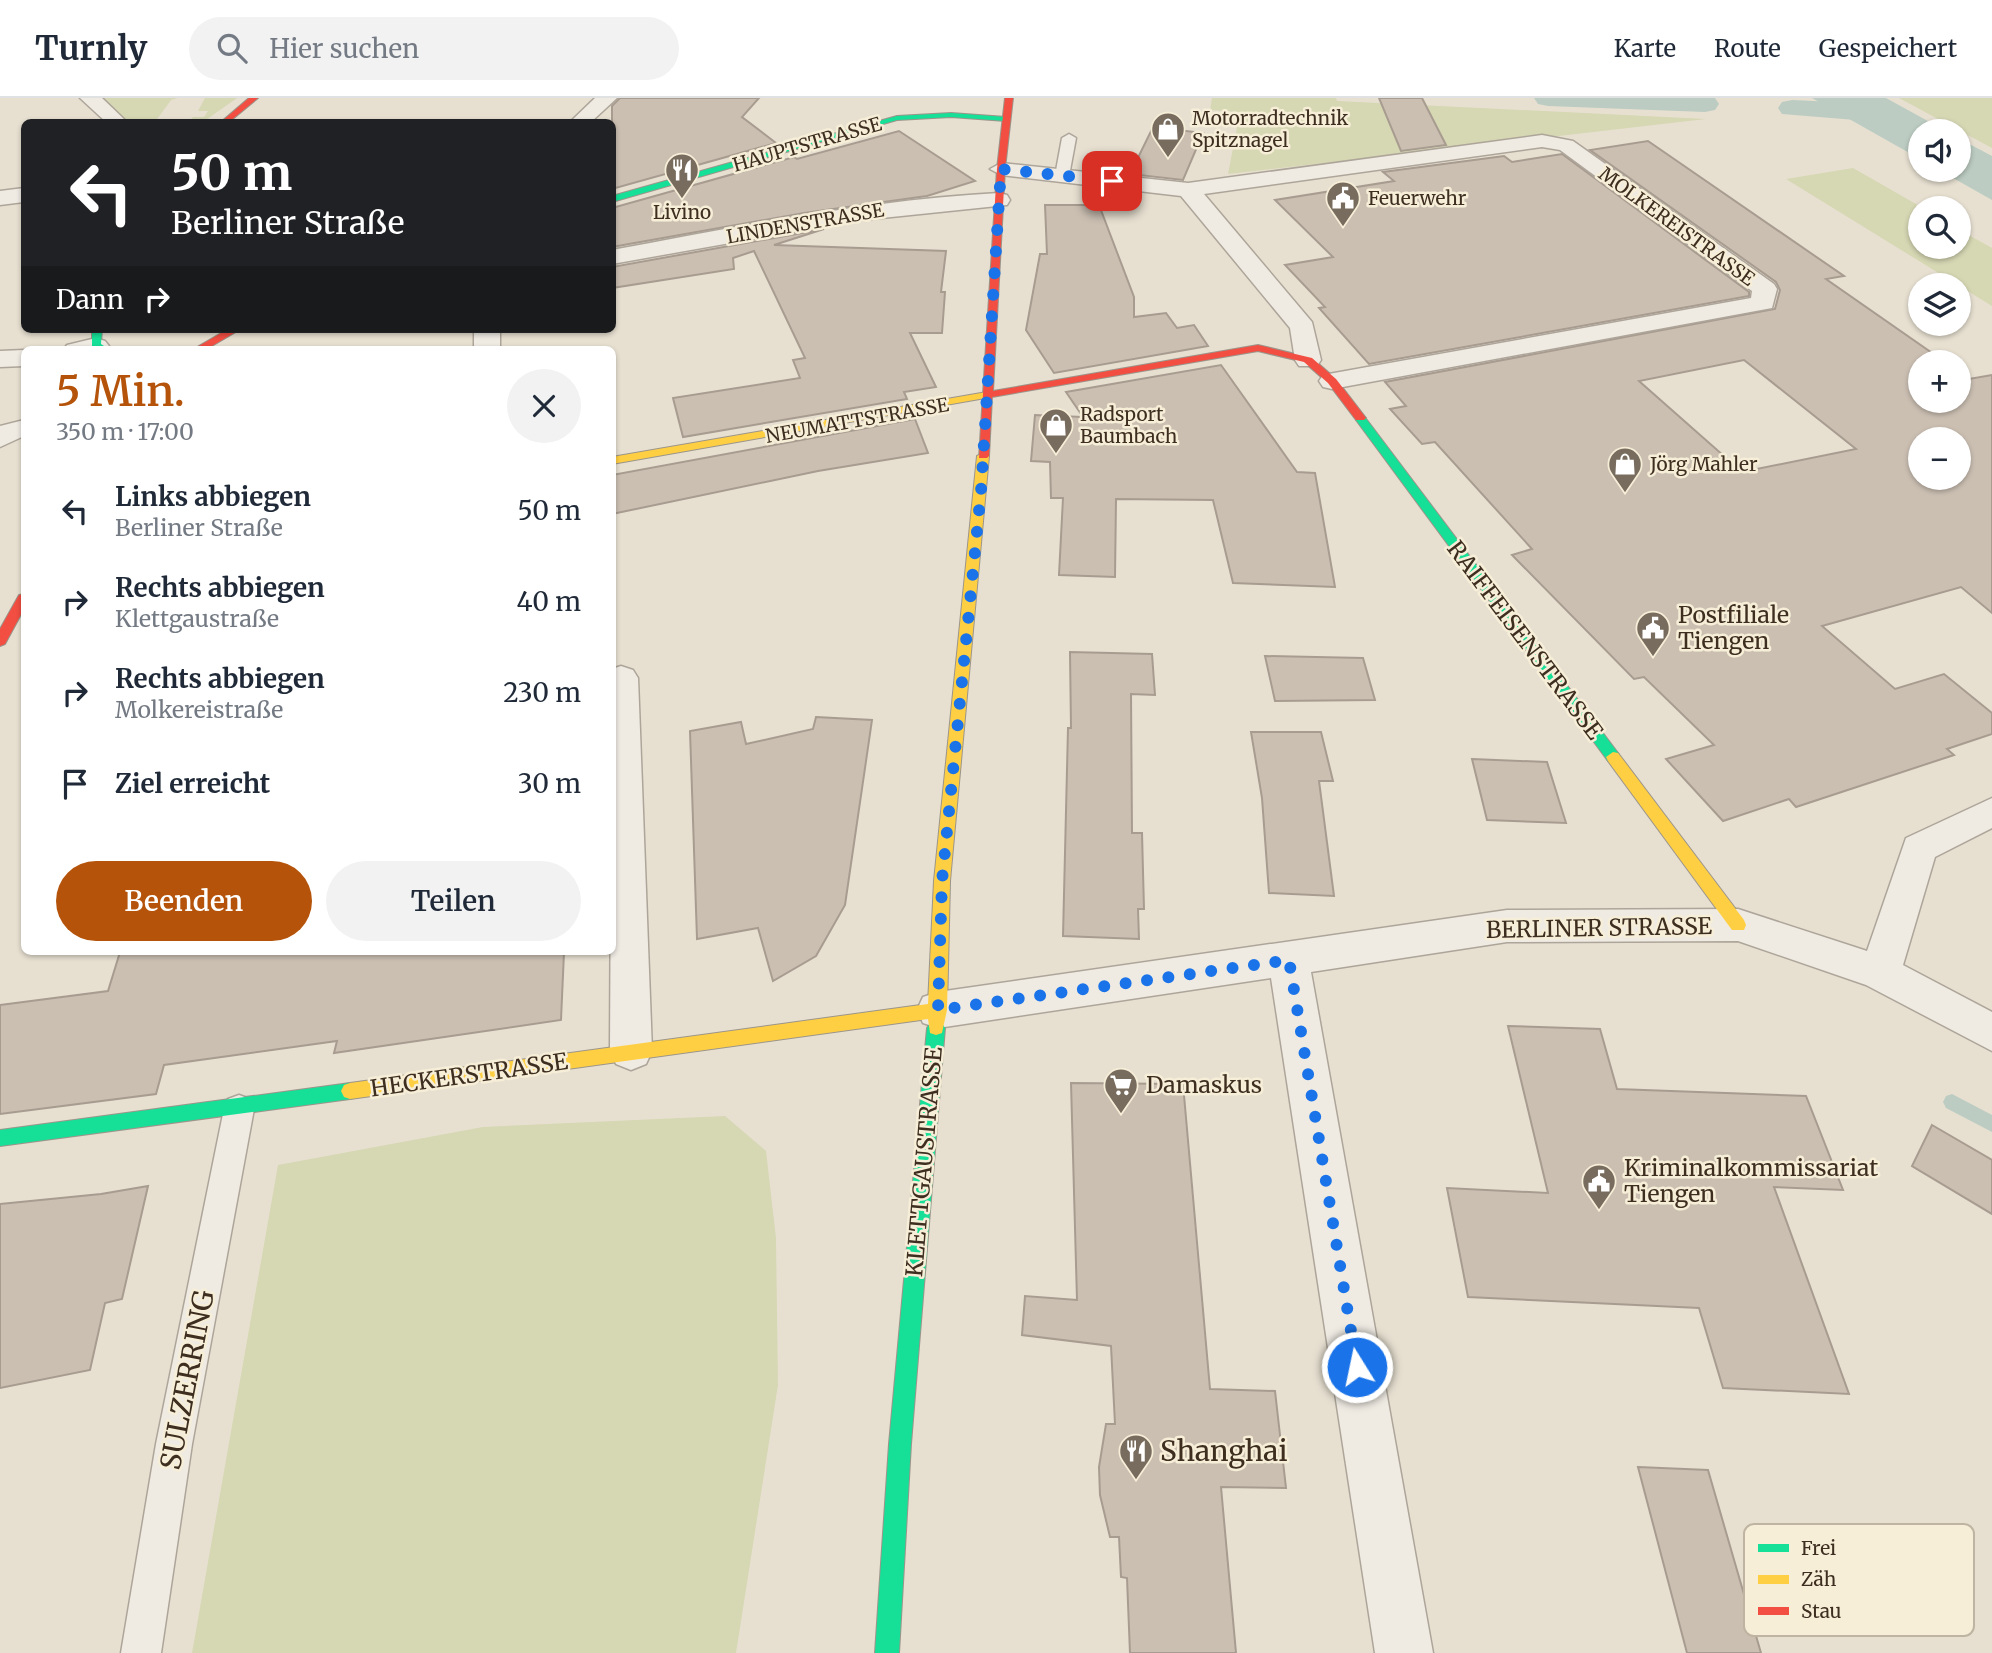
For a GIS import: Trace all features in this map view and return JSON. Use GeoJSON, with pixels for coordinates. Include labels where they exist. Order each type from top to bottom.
{"type":"FeatureCollection","features":[{"type":"Feature","properties":{"kind":"street"},"geometry":{"type":"LineString","coordinates":[[90,98],[114,119]]}},
{"type":"Feature","properties":{"kind":"street"},"geometry":{"type":"LineString","coordinates":[[229,119],[254,98]]}},
{"type":"Feature","properties":{"kind":"street"},"geometry":{"type":"LineString","coordinates":[[583,119],[607,98]]}},
{"type":"Feature","properties":{"kind":"street"},"geometry":{"type":"LineString","coordinates":[[897,118],[943,98]]}},
{"type":"Feature","properties":{"kind":"street","name":"KLETTGAUSTRASSE"},"geometry":{"type":"LineString","coordinates":[[887,1653],[900,1444],[938,1010],[942,881],[981,491],[1001,169],[1009,98]]}},
{"type":"Feature","properties":{"kind":"street","name":"HAUPTSTRASSE"},"geometry":{"type":"LineString","coordinates":[[616,198],[897,118],[951,115],[1006,119]]}},
{"type":"Feature","properties":{"kind":"street","name":"MOLKEREISTRASSE"},"geometry":{"type":"LineString","coordinates":[[1001,169],[1188,190],[1542,141],[1566,145],[1765,289],[1763,303],[1332,381]]}},
{"type":"Feature","properties":{"kind":"street"},"geometry":{"type":"LineString","coordinates":[[1188,190],[1303,327],[1308,360]]}},
{"type":"Feature","properties":{"kind":"street"},"geometry":{"type":"LineString","coordinates":[[0,198],[21,195]]}},
{"type":"Feature","properties":{"kind":"street","name":"LINDENSTRASSE"},"geometry":{"type":"LineString","coordinates":[[616,256],[890,209],[939,202],[999,200]]}},
{"type":"Feature","properties":{"kind":"street"},"geometry":{"type":"LineString","coordinates":[[204,346],[229,333]]}},
{"type":"Feature","properties":{"kind":"street","name":"NEUMATTSTRASSE"},"geometry":{"type":"LineString","coordinates":[[616,460],[987,398],[1258,348],[1308,360]]}},
{"type":"Feature","properties":{"kind":"street"},"geometry":{"type":"LineString","coordinates":[[0,359],[21,358]]}},
{"type":"Feature","properties":{"kind":"street","name":"RAIFFEISENSTRASSE"},"geometry":{"type":"LineString","coordinates":[[1308,360],[1332,381],[1738,925]]}},
{"type":"Feature","properties":{"kind":"street"},"geometry":{"type":"LineString","coordinates":[[0,641],[21,603]]}},
{"type":"Feature","properties":{"kind":"street"},"geometry":{"type":"LineString","coordinates":[[621,678],[631,1051]]}},
{"type":"Feature","properties":{"kind":"street"},"geometry":{"type":"LineString","coordinates":[[1880,973],[1919,848],[1992,812]]}},
{"type":"Feature","properties":{"kind":"street","name":"BERLINER STRASSE"},"geometry":{"type":"LineString","coordinates":[[938,1010],[1507,926],[1738,925],[1880,973],[1992,1033]]}},
{"type":"Feature","properties":{"kind":"street"},"geometry":{"type":"LineString","coordinates":[[1289,960],[1404,1653]]}},
{"type":"Feature","properties":{"kind":"street","name":"HECKERSTRASSE"},"geometry":{"type":"LineString","coordinates":[[0,1138],[239,1109],[631,1051],[815,1030],[938,1010]]}},
{"type":"Feature","properties":{"kind":"lane"},"geometry":{"type":"LineString","coordinates":[[1062,176],[1069,138]]}},
{"type":"Feature","properties":{"kind":"lane","name":"SULZERRING"},"geometry":{"type":"LineString","coordinates":[[141,1653],[174,1444],[239,1109]]}},
{"type":"Feature","properties":{"kind":"green space"},"geometry":{"type":"Polygon","coordinates":[[[103,98],[178,98],[171,100],[157,119],[125,119],[103,98]]]}},
{"type":"Feature","properties":{"kind":"green space"},"geometry":{"type":"Polygon","coordinates":[[[205,98],[237,98],[207,119],[191,119],[204,117],[208,111],[198,111],[205,98]]]}},
{"type":"Feature","properties":{"kind":"green space"},"geometry":{"type":"Polygon","coordinates":[[[1212,98],[1336,98],[1337,101],[1706,119],[1228,174],[1240,112],[1210,110],[1212,98]]]}},
{"type":"Feature","properties":{"kind":"green space"},"geometry":{"type":"Polygon","coordinates":[[[1899,98],[1992,98],[1992,148],[1971,137],[1971,119],[1938,119],[1899,98]]]}},
{"type":"Feature","properties":{"kind":"green space"},"geometry":{"type":"Polygon","coordinates":[[[1853,168],[1908,199],[1908,254],[1786,179],[1853,168]]]}},
{"type":"Feature","properties":{"kind":"green space"},"geometry":{"type":"Polygon","coordinates":[[[1971,236],[1992,248],[1992,306],[1971,293],[1971,273],[1938,273],[1916,259],[1971,259],[1971,236]]]}},
{"type":"Feature","properties":{"kind":"green space"},"geometry":{"type":"Polygon","coordinates":[[[725,1116],[766,1151],[776,1238],[778,1385],[736,1653],[192,1653],[278,1165],[483,1127],[725,1116]]]}},
{"type":"Feature","properties":{"kind":"shaded area"},"geometry":{"type":"Polygon","coordinates":[[[1812,98],[1886,98],[1924,119],[1908,119],[1908,152],[1812,98]]]}},
{"type":"Feature","properties":{"kind":"shaded area"},"geometry":{"type":"Polygon","coordinates":[[[1971,145],[1992,156],[1992,200],[1960,182],[1971,182],[1971,145]]]}},
{"type":"Feature","properties":{"kind":"building"},"geometry":{"type":"Polygon","coordinates":[[[620,98],[759,98],[742,117],[776,143],[616,188],[616,119],[612,119],[612,106],[620,98]]]}},
{"type":"Feature","properties":{"kind":"building"},"geometry":{"type":"Polygon","coordinates":[[[1379,98],[1422,98],[1446,145],[1401,151],[1379,98]]]}},
{"type":"Feature","properties":{"kind":"building"},"geometry":{"type":"Polygon","coordinates":[[[1153,127],[1203,133],[1183,180],[1130,174],[1153,127]]]}},
{"type":"Feature","properties":{"kind":"building"},"geometry":{"type":"Polygon","coordinates":[[[899,131],[975,181],[927,196],[804,213],[616,246],[616,207],[794,157],[797,159],[899,131]]]}},
{"type":"Feature","properties":{"kind":"building"},"geometry":{"type":"Polygon","coordinates":[[[1648,141],[1844,276],[1826,279],[1928,350],[1908,350],[1908,413],[1971,413],[1971,379],[1992,375],[1992,613],[1961,587],[1822,626],[1895,689],[1944,674],[1992,713],[1992,734],[1947,749],[1954,755],[1796,807],[1789,799],[1723,821],[1666,759],[1714,745],[1644,677],[1634,679],[1512,555],[1532,549],[1435,442],[1422,444],[1390,409],[1406,406],[1385,382],[1775,309],[1780,290],[1776,282],[1590,150],[1648,141]],[[1744,360],[1639,381],[1742,472],[1856,449],[1744,360]]]}},
{"type":"Feature","properties":{"kind":"building"},"geometry":{"type":"Polygon","coordinates":[[[1562,154],[1749,292],[1749,296],[1369,364],[1319,308],[1325,307],[1285,265],[1333,257],[1275,200],[1394,181],[1383,172],[1504,156],[1512,162],[1562,154]]]}},
{"type":"Feature","properties":{"kind":"building"},"geometry":{"type":"Polygon","coordinates":[[[1045,205],[1099,205],[1134,297],[1134,317],[1166,313],[1177,328],[1194,325],[1208,346],[1054,373],[1026,330],[1040,254],[1047,254],[1045,205]]]}},
{"type":"Feature","properties":{"kind":"building"},"geometry":{"type":"Polygon","coordinates":[[[824,229],[774,245],[946,251],[941,292],[945,292],[942,333],[910,333],[936,387],[904,392],[907,399],[683,437],[673,398],[800,378],[793,360],[805,358],[754,251],[733,258],[734,269],[616,287],[616,266],[824,229]]]}},
{"type":"Feature","properties":{"kind":"building"},"geometry":{"type":"Polygon","coordinates":[[[1221,365],[1297,472],[1315,473],[1335,587],[1233,583],[1213,500],[1116,499],[1115,577],[1059,575],[1063,498],[1051,498],[1050,462],[1031,461],[1035,415],[1083,417],[1066,392],[1221,365]]]}},
{"type":"Feature","properties":{"kind":"building"},"geometry":{"type":"Polygon","coordinates":[[[915,419],[928,453],[818,471],[616,513],[616,474],[915,419]]]}},
{"type":"Feature","properties":{"kind":"building"},"geometry":{"type":"Polygon","coordinates":[[[1070,652],[1152,654],[1155,695],[1131,694],[1132,833],[1142,833],[1144,909],[1138,909],[1139,939],[1063,936],[1068,728],[1071,728],[1070,652]]]}},
{"type":"Feature","properties":{"kind":"building"},"geometry":{"type":"Polygon","coordinates":[[[1265,656],[1363,658],[1375,700],[1275,701],[1265,656]]]}},
{"type":"Feature","properties":{"kind":"building"},"geometry":{"type":"Polygon","coordinates":[[[816,717],[872,720],[845,905],[816,956],[773,981],[758,928],[697,939],[690,731],[741,722],[746,744],[813,729],[816,717]]]}},
{"type":"Feature","properties":{"kind":"building"},"geometry":{"type":"Polygon","coordinates":[[[1251,732],[1321,732],[1333,781],[1319,781],[1334,896],[1269,893],[1262,798],[1251,732]]]}},
{"type":"Feature","properties":{"kind":"building"},"geometry":{"type":"Polygon","coordinates":[[[1472,759],[1547,762],[1566,823],[1487,820],[1472,759]]]}},
{"type":"Feature","properties":{"kind":"building"},"geometry":{"type":"Polygon","coordinates":[[[119,955],[564,955],[561,1020],[334,1053],[337,1041],[164,1065],[156,1094],[0,1114],[0,1005],[108,991],[119,955]]]}},
{"type":"Feature","properties":{"kind":"building","name":"Kriminalkommissariat Tiengen"},"geometry":{"type":"Polygon","coordinates":[[[1508,1026],[1600,1029],[1617,1089],[1806,1096],[1843,1190],[1774,1187],[1849,1394],[1723,1388],[1699,1308],[1468,1297],[1447,1188],[1548,1193],[1508,1026]]]}},
{"type":"Feature","properties":{"kind":"building"},"geometry":{"type":"Polygon","coordinates":[[[1071,1083],[1183,1084],[1210,1389],[1275,1391],[1286,1488],[1221,1487],[1236,1653],[1130,1653],[1127,1578],[1121,1577],[1119,1537],[1110,1537],[1100,1495],[1099,1467],[1106,1424],[1115,1424],[1111,1346],[1022,1335],[1025,1296],[1077,1300],[1071,1083]]]}},
{"type":"Feature","properties":{"kind":"building"},"geometry":{"type":"Polygon","coordinates":[[[1932,1125],[1992,1160],[1992,1214],[1912,1166],[1932,1125]]]}},
{"type":"Feature","properties":{"kind":"building"},"geometry":{"type":"Polygon","coordinates":[[[148,1186],[122,1299],[105,1303],[90,1370],[0,1388],[0,1204],[101,1194],[148,1186]]]}},
{"type":"Feature","properties":{"kind":"building"},"geometry":{"type":"Polygon","coordinates":[[[1638,1467],[1708,1470],[1744,1594],[1744,1636],[1756,1636],[1761,1653],[1687,1653],[1638,1467]]]}},
{"type":"Feature","properties":{"kind":"waterway"},"geometry":{"type":"LineString","coordinates":[[1548,98],[1705,104]]}},
{"type":"Feature","properties":{"kind":"waterway"},"geometry":{"type":"LineString","coordinates":[[1792,108],[1880,113]]}},
{"type":"Feature","properties":{"kind":"waterway"},"geometry":{"type":"LineString","coordinates":[[1952,1102],[1992,1124]]}},
{"type":"Feature","properties":{"kind":"traffic: fast"},"geometry":{"type":"LineString","coordinates":[[616,198],[897,118],[951,115],[1006,119]]}},
{"type":"Feature","properties":{"kind":"traffic: fast"},"geometry":{"type":"LineString","coordinates":[[96,346],[97,333]]}},
{"type":"Feature","properties":{"kind":"traffic: fast"},"geometry":{"type":"LineString","coordinates":[[1360,418],[1613,757]]}},
{"type":"Feature","properties":{"kind":"traffic: fast"},"geometry":{"type":"LineString","coordinates":[[887,1653],[900,1444],[936,1028]]}},
{"type":"Feature","properties":{"kind":"traffic: fast"},"geometry":{"type":"LineString","coordinates":[[0,1138],[350,1091]]}},
{"type":"Feature","properties":{"kind":"traffic: slow"},"geometry":{"type":"LineString","coordinates":[[616,460],[987,395]]}},
{"type":"Feature","properties":{"kind":"traffic: slow"},"geometry":{"type":"LineString","coordinates":[[936,1028],[942,881],[983,456]]}},
{"type":"Feature","properties":{"kind":"traffic: slow"},"geometry":{"type":"LineString","coordinates":[[1613,757],[1738,925]]}},
{"type":"Feature","properties":{"kind":"traffic: slow"},"geometry":{"type":"LineString","coordinates":[[350,1091],[938,1010]]}},
{"type":"Feature","properties":{"kind":"traffic: jam"},"geometry":{"type":"LineString","coordinates":[[229,119],[254,98]]}},
{"type":"Feature","properties":{"kind":"traffic: jam"},"geometry":{"type":"LineString","coordinates":[[983,456],[1001,169],[1009,98]]}},
{"type":"Feature","properties":{"kind":"traffic: jam"},"geometry":{"type":"LineString","coordinates":[[204,346],[229,333]]}},
{"type":"Feature","properties":{"kind":"traffic: jam"},"geometry":{"type":"LineString","coordinates":[[987,395],[1258,348],[1308,360],[1332,381],[1360,418]]}},
{"type":"Feature","properties":{"kind":"traffic: jam"},"geometry":{"type":"LineString","coordinates":[[0,641],[21,603]]}},
{"type":"Feature","properties":{"kind":"place","name":"Motorradtechnik Spitznagel"},"geometry":{"type":"Point","coordinates":[1168,159]}},
{"type":"Feature","properties":{"kind":"place","name":"Livino"},"geometry":{"type":"Point","coordinates":[682,200]}},
{"type":"Feature","properties":{"kind":"place","name":"Feuerwehr"},"geometry":{"type":"Point","coordinates":[1343,228]}},
{"type":"Feature","properties":{"kind":"place","name":"Radsport Baumbach"},"geometry":{"type":"Point","coordinates":[1056,455]}},
{"type":"Feature","properties":{"kind":"place","name":"Jörg Mahler"},"geometry":{"type":"Point","coordinates":[1625,494]}},
{"type":"Feature","properties":{"kind":"place","name":"Postfiliale Tiengen"},"geometry":{"type":"Point","coordinates":[1653,658]}},
{"type":"Feature","properties":{"kind":"place","name":"Damaskus"},"geometry":{"type":"Point","coordinates":[1121,1115]}},
{"type":"Feature","properties":{"kind":"place","name":"Kriminalkommissariat Tiengen"},"geometry":{"type":"Point","coordinates":[1599,1211]}},
{"type":"Feature","properties":{"kind":"place","name":"Shanghai"},"geometry":{"type":"Point","coordinates":[1136,1481]}},
{"type":"Feature","properties":{"kind":"route"},"geometry":{"type":"LineString","coordinates":[[1112,181],[1001,169],[981,491],[942,881],[938,1010],[1042,993],[1289,960],[1357,1367]]}}]}
